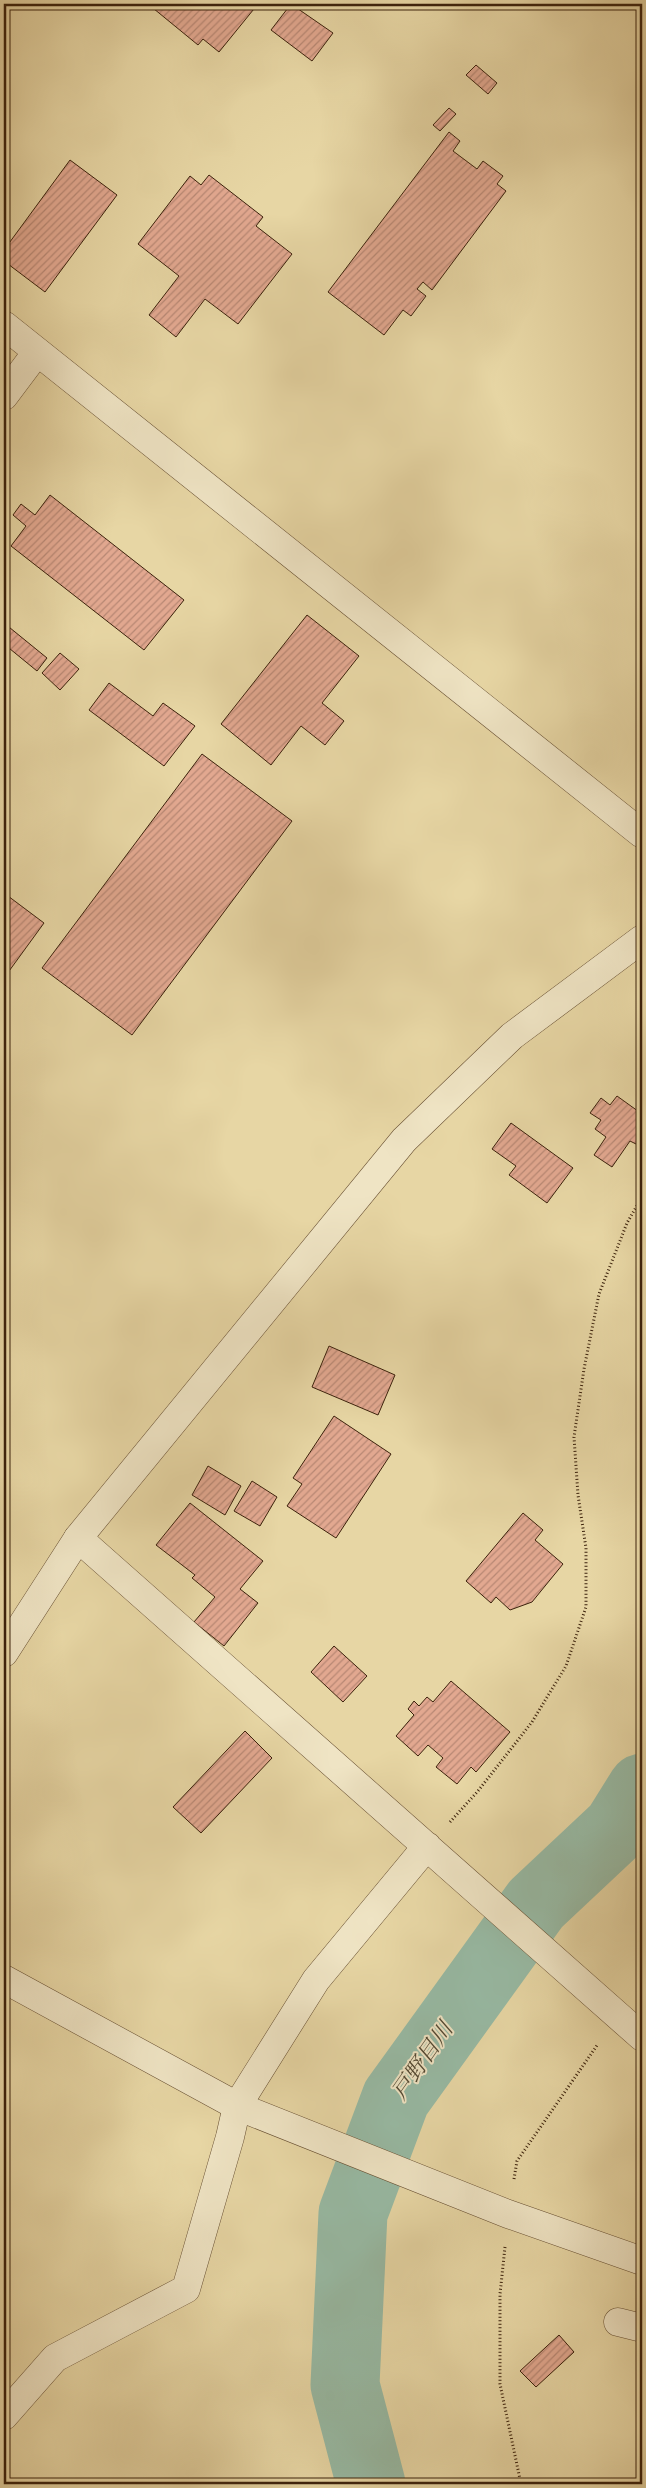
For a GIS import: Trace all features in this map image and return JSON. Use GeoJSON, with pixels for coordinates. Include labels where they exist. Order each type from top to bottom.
{"type":"FeatureCollection","features":[{"type":"Feature","properties":{"kind":"street"},"geometry":{"type":"LineString","coordinates":[[4,325],[642,834]]}},
{"type":"Feature","properties":{"kind":"street"},"geometry":{"type":"LineString","coordinates":[[4,396],[37,352]]}},
{"type":"Feature","properties":{"kind":"street"},"geometry":{"type":"LineString","coordinates":[[4,1653],[78,1538],[294,1277],[404,1140],[512,1036],[642,940]]}},
{"type":"Feature","properties":{"kind":"street"},"geometry":{"type":"LineString","coordinates":[[78,1538],[642,2037]]}},
{"type":"Feature","properties":{"kind":"street"},"geometry":{"type":"LineString","coordinates":[[4,2416],[55,2358],[186,2288],[230,2137],[237,2106],[316,1980],[433,1852]]}},
{"type":"Feature","properties":{"kind":"street"},"geometry":{"type":"LineString","coordinates":[[4,1979],[237,2106],[508,2214],[642,2260]]}},
{"type":"Feature","properties":{"kind":"path"},"geometry":{"type":"LineString","coordinates":[[433,1852],[532,1722],[566,1666],[586,1607],[586,1548],[578,1495],[574,1437],[582,1378],[599,1294],[627,1223],[642,1197]]}},
{"type":"Feature","properties":{"kind":"building"},"geometry":{"type":"Polygon","coordinates":[[[148,4],[258,4],[219,52],[203,39],[198,45],[148,4]]]}},
{"type":"Feature","properties":{"kind":"building"},"geometry":{"type":"Polygon","coordinates":[[[291,4],[333,33],[312,61],[271,30],[291,4]]]}},
{"type":"Feature","properties":{"kind":"building"},"geometry":{"type":"Polygon","coordinates":[[[476,65],[497,83],[488,94],[466,75],[476,65]]]}},
{"type":"Feature","properties":{"kind":"building"},"geometry":{"type":"Polygon","coordinates":[[[449,108],[456,114],[440,131],[433,125],[449,108]]]}},
{"type":"Feature","properties":{"kind":"building"},"geometry":{"type":"Polygon","coordinates":[[[449,132],[460,141],[453,151],[477,169],[483,161],[503,176],[497,184],[506,191],[432,290],[423,282],[417,289],[426,296],[411,316],[403,310],[384,335],[328,292],[449,132]]]}},
{"type":"Feature","properties":{"kind":"building"},"geometry":{"type":"Polygon","coordinates":[[[70,160],[117,195],[45,292],[4,261],[4,250],[70,160]]]}},
{"type":"Feature","properties":{"kind":"building"},"geometry":{"type":"Polygon","coordinates":[[[209,175],[263,217],[256,226],[292,254],[238,324],[205,299],[176,337],[149,315],[179,276],[138,244],[190,176],[201,185],[209,175]]]}},
{"type":"Feature","properties":{"kind":"building"},"geometry":{"type":"Polygon","coordinates":[[[50,495],[184,600],[144,650],[11,546],[26,526],[13,515],[21,504],[35,515],[50,495]]]}},
{"type":"Feature","properties":{"kind":"building"},"geometry":{"type":"Polygon","coordinates":[[[307,615],[359,656],[322,703],[344,721],[325,745],[301,726],[271,765],[221,724],[307,615]]]}},
{"type":"Feature","properties":{"kind":"building"},"geometry":{"type":"Polygon","coordinates":[[[4,623],[47,658],[37,671],[4,644],[4,623]]]}},
{"type":"Feature","properties":{"kind":"building"},"geometry":{"type":"Polygon","coordinates":[[[60,653],[79,669],[60,690],[42,673],[60,653]]]}},
{"type":"Feature","properties":{"kind":"building"},"geometry":{"type":"Polygon","coordinates":[[[109,683],[153,716],[163,703],[195,726],[164,766],[89,710],[109,683]]]}},
{"type":"Feature","properties":{"kind":"building"},"geometry":{"type":"Polygon","coordinates":[[[202,754],[292,821],[132,1035],[42,968],[202,754]]]}},
{"type":"Feature","properties":{"kind":"building"},"geometry":{"type":"Polygon","coordinates":[[[4,893],[44,923],[4,978],[4,893]]]}},
{"type":"Feature","properties":{"kind":"building"},"geometry":{"type":"Polygon","coordinates":[[[617,1096],[642,1114],[642,1147],[630,1141],[612,1167],[594,1155],[606,1137],[595,1129],[601,1120],[590,1113],[601,1098],[610,1105],[617,1096]]]}},
{"type":"Feature","properties":{"kind":"building"},"geometry":{"type":"Polygon","coordinates":[[[511,1123],[573,1168],[547,1203],[509,1175],[516,1166],[492,1149],[511,1123]]]}},
{"type":"Feature","properties":{"kind":"building"},"geometry":{"type":"Polygon","coordinates":[[[329,1346],[395,1375],[378,1415],[312,1387],[329,1346]]]}},
{"type":"Feature","properties":{"kind":"building"},"geometry":{"type":"Polygon","coordinates":[[[334,1416],[391,1454],[336,1538],[287,1506],[302,1484],[293,1478],[334,1416]]]}},
{"type":"Feature","properties":{"kind":"building"},"geometry":{"type":"Polygon","coordinates":[[[208,1466],[241,1486],[225,1515],[192,1495],[208,1466]]]}},
{"type":"Feature","properties":{"kind":"building"},"geometry":{"type":"Polygon","coordinates":[[[252,1481],[277,1497],[260,1526],[234,1511],[252,1481]]]}},
{"type":"Feature","properties":{"kind":"building"},"geometry":{"type":"Polygon","coordinates":[[[190,1503],[263,1561],[240,1589],[258,1603],[224,1646],[194,1622],[215,1597],[192,1578],[195,1575],[156,1545],[190,1503]]]}},
{"type":"Feature","properties":{"kind":"building"},"geometry":{"type":"Polygon","coordinates":[[[523,1513],[543,1530],[535,1540],[563,1564],[532,1602],[510,1610],[496,1597],[491,1603],[466,1581],[523,1513]]]}},
{"type":"Feature","properties":{"kind":"building"},"geometry":{"type":"Polygon","coordinates":[[[334,1646],[367,1676],[343,1702],[311,1672],[334,1646]]]}},
{"type":"Feature","properties":{"kind":"building"},"geometry":{"type":"Polygon","coordinates":[[[451,1681],[510,1732],[476,1772],[471,1767],[457,1784],[436,1767],[443,1758],[428,1745],[418,1756],[396,1736],[414,1715],[408,1709],[414,1701],[419,1706],[427,1697],[433,1702],[451,1681]]]}},
{"type":"Feature","properties":{"kind":"building"},"geometry":{"type":"Polygon","coordinates":[[[245,1731],[272,1758],[201,1833],[173,1807],[245,1731]]]}},
{"type":"Feature","properties":{"kind":"building"},"geometry":{"type":"Polygon","coordinates":[[[559,2335],[574,2352],[536,2387],[520,2371],[559,2335]]]}},
{"type":"Feature","properties":{"kind":"waterway","name":"戸野目川"},"geometry":{"type":"LineString","coordinates":[[371,2484],[345,2385],[353,2213],[396,2098],[536,1904],[617,1828],[642,1788]]}}]}
